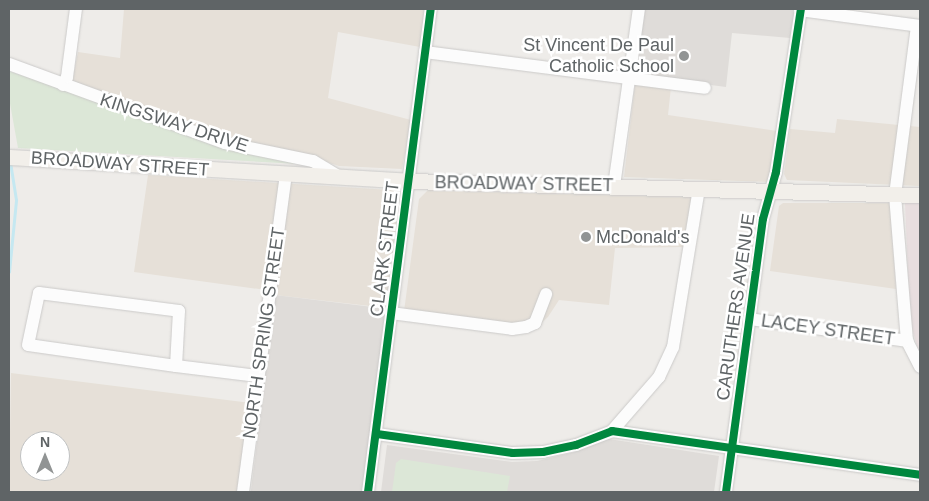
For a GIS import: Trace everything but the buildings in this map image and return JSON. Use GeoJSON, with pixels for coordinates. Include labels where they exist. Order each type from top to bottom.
{"type":"FeatureCollection","features":[{"type":"Feature","properties":{"kind":"main road","name":"BROADWAY STREET"},"geometry":{"type":"LineString","coordinates":[[9,157],[408,181],[920,195]]}},
{"type":"Feature","properties":{"kind":"street"},"geometry":{"type":"LineString","coordinates":[[62,85],[67,77],[76,9]]}},
{"type":"Feature","properties":{"kind":"street","name":"CLARK STREET"},"geometry":{"type":"LineString","coordinates":[[368,492],[431,9]]}},
{"type":"Feature","properties":{"kind":"street"},"geometry":{"type":"LineString","coordinates":[[614,186],[631,78],[639,9]]}},
{"type":"Feature","properties":{"kind":"street"},"geometry":{"type":"LineString","coordinates":[[800,10],[919,26],[895,195],[907,341],[920,367]]}},
{"type":"Feature","properties":{"kind":"street","name":"CARUTHERS AVENUE"},"geometry":{"type":"LineString","coordinates":[[726,492],[750,319],[770,191],[781,143],[800,10]]}},
{"type":"Feature","properties":{"kind":"street"},"geometry":{"type":"LineString","coordinates":[[426,52],[705,88]]}},
{"type":"Feature","properties":{"kind":"street","name":"KINGSWAY DRIVE"},"geometry":{"type":"LineString","coordinates":[[11,65],[226,143],[313,161],[340,177]]}},
{"type":"Feature","properties":{"kind":"street","name":"NORTH SPRING STREET"},"geometry":{"type":"LineString","coordinates":[[243,492],[286,174]]}},
{"type":"Feature","properties":{"kind":"street"},"geometry":{"type":"LineString","coordinates":[[377,434],[513,453],[543,452],[576,445],[612,431],[659,377],[673,346],[698,189]]}},
{"type":"Feature","properties":{"kind":"street"},"geometry":{"type":"LineString","coordinates":[[176,366],[179,311],[39,293],[28,345],[176,366],[258,376]]}},
{"type":"Feature","properties":{"kind":"street"},"geometry":{"type":"LineString","coordinates":[[391,313],[526,328],[535,323],[546,294]]}},
{"type":"Feature","properties":{"kind":"street","name":"LACEY STREET"},"geometry":{"type":"LineString","coordinates":[[750,319],[907,341]]}},
{"type":"Feature","properties":{"kind":"street"},"geometry":{"type":"LineString","coordinates":[[612,431],[920,475]]}},
{"type":"Feature","properties":{"kind":"shaded area"},"geometry":{"type":"Polygon","coordinates":[[[124,9],[426,9],[420,47],[338,32],[328,98],[411,120],[402,169],[339,166],[308,156],[220,136],[72,81],[78,52],[120,58],[124,9]]]}},
{"type":"Feature","properties":{"kind":"shaded area","name":"St Vincent De Paul Catholic School"},"geometry":{"type":"Polygon","coordinates":[[[645,9],[795,9],[790,38],[732,33],[726,87],[636,75],[645,9]]]}},
{"type":"Feature","properties":{"kind":"shaded area"},"geometry":{"type":"Polygon","coordinates":[[[635,84],[671,87],[668,115],[777,131],[769,182],[624,177],[635,84]]]}},
{"type":"Feature","properties":{"kind":"shaded area"},"geometry":{"type":"Polygon","coordinates":[[[837,119],[920,127],[920,186],[787,180],[784,174],[790,129],[835,133],[837,119]]]}},
{"type":"Feature","properties":{"kind":"shaded area"},"geometry":{"type":"Polygon","coordinates":[[[148,175],[391,190],[402,194],[387,308],[275,295],[266,290],[134,272],[148,175]]]}},
{"type":"Feature","properties":{"kind":"shaded area"},"geometry":{"type":"Polygon","coordinates":[[[428,190],[692,197],[685,247],[615,248],[609,305],[559,300],[548,317],[534,330],[403,319],[419,199],[428,190]]]}},
{"type":"Feature","properties":{"kind":"shaded area"},"geometry":{"type":"Polygon","coordinates":[[[783,203],[890,203],[896,289],[770,271],[779,206],[783,203]]]}},
{"type":"Feature","properties":{"kind":"shaded area"},"geometry":{"type":"Polygon","coordinates":[[[905,203],[920,203],[920,357],[910,321],[905,203]]]}},
{"type":"Feature","properties":{"kind":"shaded area"},"geometry":{"type":"Polygon","coordinates":[[[275,295],[387,309],[365,492],[251,492],[275,295]]]}},
{"type":"Feature","properties":{"kind":"shaded area"},"geometry":{"type":"Polygon","coordinates":[[[11,373],[251,403],[239,492],[9,492],[11,373]]]}},
{"type":"Feature","properties":{"kind":"shaded area"},"geometry":{"type":"Polygon","coordinates":[[[609,439],[719,456],[714,492],[381,492],[387,445],[512,462],[537,461],[575,452],[609,439]]]}},
{"type":"Feature","properties":{"kind":"green space"},"geometry":{"type":"Polygon","coordinates":[[[9,71],[298,164],[18,148],[9,98],[9,71]]]}},
{"type":"Feature","properties":{"kind":"green space"},"geometry":{"type":"Polygon","coordinates":[[[401,459],[510,476],[507,492],[392,492],[396,463],[401,459]]]}},
{"type":"Feature","properties":{"kind":"waterway"},"geometry":{"type":"LineString","coordinates":[[9,272],[16,200],[10,162]]}},
{"type":"Feature","properties":{"kind":"cycle path"},"geometry":{"type":"LineString","coordinates":[[368,492],[431,9]]}},
{"type":"Feature","properties":{"kind":"cycle path"},"geometry":{"type":"LineString","coordinates":[[726,492],[763,219],[776,172],[801,9]]}},
{"type":"Feature","properties":{"kind":"cycle path"},"geometry":{"type":"LineString","coordinates":[[377,434],[513,453],[543,452],[576,445],[612,431],[920,475]]}},
{"type":"Feature","properties":{"kind":"place","name":"St Vincent De Paul Catholic School"},"geometry":{"type":"Point","coordinates":[684,56]}},
{"type":"Feature","properties":{"kind":"place","name":"McDonald's"},"geometry":{"type":"Point","coordinates":[586,237]}}]}
